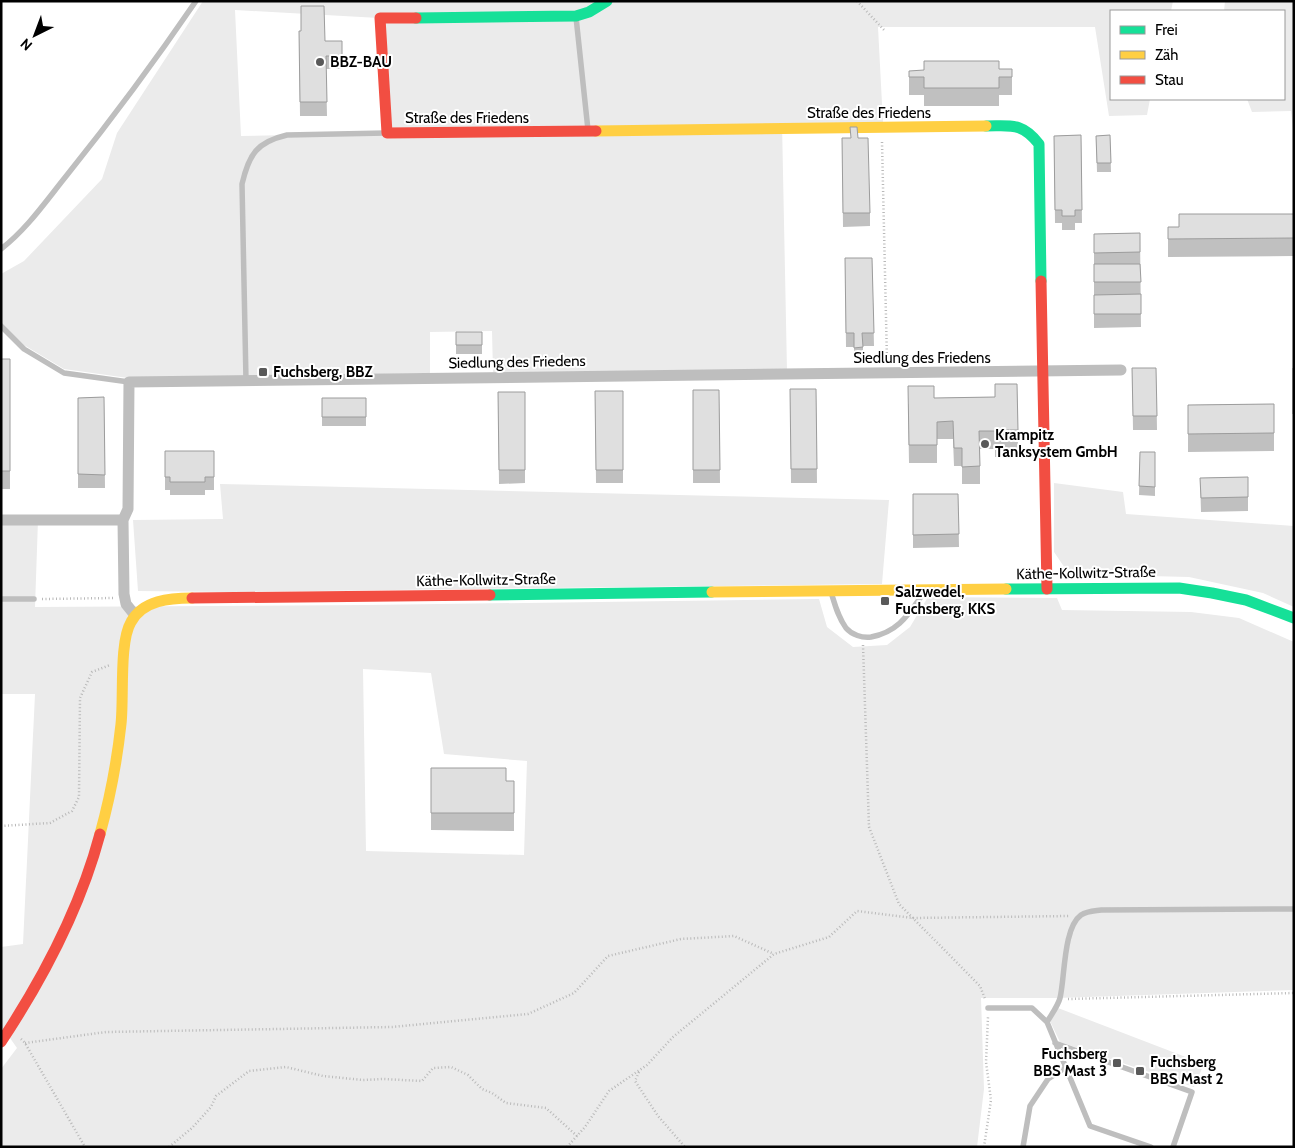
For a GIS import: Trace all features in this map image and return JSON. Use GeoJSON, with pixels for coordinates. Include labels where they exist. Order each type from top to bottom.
{"type":"FeatureCollection","features":[{"type":"Feature","properties":{"kind":"main road","name":"Straße des Friedens"},"geometry":{"type":"LineString","coordinates":[[607,1],[589,12],[576,16],[380,18],[387,133],[1015,126],[1030,132],[1039,144],[1044,372]]}},
{"type":"Feature","properties":{"kind":"main road"},"geometry":{"type":"LineString","coordinates":[[1044,372],[1047,589]]}},
{"type":"Feature","properties":{"kind":"main road","name":"Käthe-Kollwitz-Straße"},"geometry":{"type":"LineString","coordinates":[[134,614],[147,604],[156,601],[211,598],[1162,587],[1195,589],[1246,601],[1294,618]]}},
{"type":"Feature","properties":{"kind":"main road"},"geometry":{"type":"LineString","coordinates":[[1,1042],[42,979],[59,946],[77,905],[94,855],[107,809],[115,767],[123,705],[125,637],[127,626],[134,614]]}},
{"type":"Feature","properties":{"kind":"street","name":"Siedlung des Friedens"},"geometry":{"type":"LineString","coordinates":[[129,382],[1121,370]]}},
{"type":"Feature","properties":{"kind":"street"},"geometry":{"type":"LineString","coordinates":[[129,382],[128,509],[123,520],[125,598],[130,610],[134,614]]}},
{"type":"Feature","properties":{"kind":"street"},"geometry":{"type":"LineString","coordinates":[[1,520],[123,520]]}},
{"type":"Feature","properties":{"kind":"lane"},"geometry":{"type":"LineString","coordinates":[[1,249],[18,236],[72,168],[149,70],[196,1]]}},
{"type":"Feature","properties":{"kind":"lane"},"geometry":{"type":"LineString","coordinates":[[576,16],[588,132]]}},
{"type":"Feature","properties":{"kind":"lane"},"geometry":{"type":"LineString","coordinates":[[246,380],[242,184],[246,165],[254,151],[274,138],[288,135],[387,133]]}},
{"type":"Feature","properties":{"kind":"lane"},"geometry":{"type":"LineString","coordinates":[[1,326],[24,349],[64,373],[129,382]]}},
{"type":"Feature","properties":{"kind":"lane"},"geometry":{"type":"LineString","coordinates":[[832,592],[838,616],[848,630],[863,638],[885,634],[906,617],[925,590]]}},
{"type":"Feature","properties":{"kind":"lane"},"geometry":{"type":"LineString","coordinates":[[1,600],[34,599]]}},
{"type":"Feature","properties":{"kind":"lane"},"geometry":{"type":"LineString","coordinates":[[1046,1022],[1060,999],[1068,941],[1073,927],[1081,915],[1100,910],[1294,909]]}},
{"type":"Feature","properties":{"kind":"lane"},"geometry":{"type":"LineString","coordinates":[[988,1008],[1032,1008],[1046,1022],[1090,1126],[1151,1147]]}},
{"type":"Feature","properties":{"kind":"lane"},"geometry":{"type":"LineString","coordinates":[[1055,1043],[1192,1092],[1172,1147]]}},
{"type":"Feature","properties":{"kind":"lane"},"geometry":{"type":"LineString","coordinates":[[1023,1147],[1030,1106],[1048,1079],[1065,1068]]}},
{"type":"Feature","properties":{"kind":"path"},"geometry":{"type":"LineString","coordinates":[[857,1],[885,31]]}},
{"type":"Feature","properties":{"kind":"path"},"geometry":{"type":"LineString","coordinates":[[882,128],[888,373]]}},
{"type":"Feature","properties":{"kind":"path"},"geometry":{"type":"LineString","coordinates":[[34,599],[125,598]]}},
{"type":"Feature","properties":{"kind":"path"},"geometry":{"type":"LineString","coordinates":[[863,638],[864,721],[869,827],[899,904],[980,986],[988,1008],[986,1062],[991,1100],[984,1147]]}},
{"type":"Feature","properties":{"kind":"path"},"geometry":{"type":"LineString","coordinates":[[1,826],[50,823],[72,811],[79,797],[80,698],[92,672],[111,665],[124,665]]}},
{"type":"Feature","properties":{"kind":"path"},"geometry":{"type":"LineString","coordinates":[[567,1147],[584,1127],[609,1091],[647,1065],[673,1038],[774,954],[829,937],[857,911],[913,918],[1081,915]]}},
{"type":"Feature","properties":{"kind":"path"},"geometry":{"type":"LineString","coordinates":[[25,1043],[106,1032],[392,1027],[528,1014],[574,994],[608,956],[681,939],[734,936],[774,954]]}},
{"type":"Feature","properties":{"kind":"path"},"geometry":{"type":"LineString","coordinates":[[1060,999],[1294,992]]}},
{"type":"Feature","properties":{"kind":"path"},"geometry":{"type":"LineString","coordinates":[[10,1030],[25,1043],[85,1147]]}},
{"type":"Feature","properties":{"kind":"path"},"geometry":{"type":"LineString","coordinates":[[169,1147],[192,1128],[211,1107],[216,1096],[249,1071],[286,1067],[323,1076],[363,1080],[383,1078],[422,1081],[434,1068],[451,1067],[468,1075],[482,1089],[492,1093],[506,1103],[546,1108],[577,1136]]}},
{"type":"Feature","properties":{"kind":"path"},"geometry":{"type":"LineString","coordinates":[[639,1070],[635,1081],[658,1116],[685,1147]]}},
{"type":"Feature","properties":{"kind":"shaded area"},"geometry":{"type":"Polygon","coordinates":[[[203,1],[1173,1],[1171,10],[1110,10],[1110,100],[1150,100],[1147,115],[1109,116],[1095,27],[878,27],[883,123],[782,123],[787,371],[493,372],[492,331],[430,332],[430,373],[128,378],[64,369],[24,345],[1,324],[1,274],[24,261],[102,179],[117,133],[203,1]],[[235,10],[241,136],[387,133],[379,18],[235,10]]]}},
{"type":"Feature","properties":{"kind":"shaded area"},"geometry":{"type":"Polygon","coordinates":[[[1225,1],[1294,1],[1294,138],[1291,111],[1252,112],[1247,100],[1285,100],[1285,10],[1224,10],[1225,1]]]}},
{"type":"Feature","properties":{"kind":"shaded area"},"geometry":{"type":"Polygon","coordinates":[[[1054,483],[1123,492],[1126,514],[1294,526],[1294,607],[1263,593],[1189,577],[1069,574],[1054,552],[1054,483]]]}},
{"type":"Feature","properties":{"kind":"shaded area"},"geometry":{"type":"Polygon","coordinates":[[[220,484],[889,500],[882,584],[230,592],[138,591],[133,520],[223,519],[220,484]]]}},
{"type":"Feature","properties":{"kind":"shaded area"},"geometry":{"type":"Polygon","coordinates":[[[1,520],[38,520],[35,607],[819,599],[827,627],[853,647],[887,645],[910,627],[928,597],[1057,598],[1062,610],[1191,612],[1239,618],[1294,642],[1294,990],[1057,998],[981,998],[984,1089],[977,1147],[1,1147],[1,1069],[17,1048],[5,1031],[1,1035],[1,947],[23,944],[35,694],[1,694],[1,520]],[[363,669],[366,851],[524,855],[527,761],[444,754],[431,673],[363,669]]]}},
{"type":"Feature","properties":{"kind":"shaded area"},"geometry":{"type":"Polygon","coordinates":[[[1058,1008],[1204,1064],[1194,1087],[1060,1042],[1050,1021],[1058,1008]]]}},
{"type":"Feature","properties":{"kind":"building","name":"BBZ-BAU"},"geometry":{"type":"Polygon","coordinates":[[[301,6],[324,6],[325,41],[342,41],[342,56],[326,56],[327,102],[300,102],[299,31],[301,31],[301,6]]]}},
{"type":"Feature","properties":{"kind":"building"},"geometry":{"type":"Polygon","coordinates":[[[924,61],[999,61],[999,69],[1012,69],[1012,77],[999,77],[999,88],[924,88],[924,77],[909,77],[909,71],[924,70],[924,61]]]}},
{"type":"Feature","properties":{"kind":"building"},"geometry":{"type":"Polygon","coordinates":[[[850,127],[857,127],[858,138],[868,138],[870,213],[843,213],[842,138],[851,138],[850,127]]]}},
{"type":"Feature","properties":{"kind":"building"},"geometry":{"type":"Polygon","coordinates":[[[1081,135],[1082,210],[1075,210],[1075,216],[1062,216],[1062,210],[1055,210],[1054,136],[1081,135]]]}},
{"type":"Feature","properties":{"kind":"building"},"geometry":{"type":"Polygon","coordinates":[[[1110,135],[1111,163],[1097,163],[1096,136],[1110,135]]]}},
{"type":"Feature","properties":{"kind":"building"},"geometry":{"type":"Polygon","coordinates":[[[1179,214],[1294,214],[1294,238],[1168,239],[1168,227],[1179,227],[1179,214]]]}},
{"type":"Feature","properties":{"kind":"building"},"geometry":{"type":"Polygon","coordinates":[[[1140,233],[1140,252],[1094,253],[1094,234],[1140,233]]]}},
{"type":"Feature","properties":{"kind":"building"},"geometry":{"type":"Polygon","coordinates":[[[845,258],[872,258],[874,333],[862,333],[863,347],[854,348],[854,333],[846,333],[845,258]]]}},
{"type":"Feature","properties":{"kind":"building"},"geometry":{"type":"Polygon","coordinates":[[[1094,264],[1140,264],[1141,282],[1094,282],[1094,264]]]}},
{"type":"Feature","properties":{"kind":"building"},"geometry":{"type":"Polygon","coordinates":[[[1141,294],[1141,314],[1094,314],[1094,295],[1141,294]]]}},
{"type":"Feature","properties":{"kind":"building"},"geometry":{"type":"Polygon","coordinates":[[[456,332],[482,332],[482,345],[456,345],[456,332]]]}},
{"type":"Feature","properties":{"kind":"building"},"geometry":{"type":"Polygon","coordinates":[[[1,359],[10,359],[10,471],[1,471],[1,359]]]}},
{"type":"Feature","properties":{"kind":"building"},"geometry":{"type":"Polygon","coordinates":[[[1132,368],[1156,368],[1157,416],[1133,416],[1132,368]]]}},
{"type":"Feature","properties":{"kind":"building"},"geometry":{"type":"Polygon","coordinates":[[[1294,368],[1294,414],[1293,414],[1294,368]]]}},
{"type":"Feature","properties":{"kind":"building","name":"Krampitz Tanksystem GmbH"},"geometry":{"type":"Polygon","coordinates":[[[995,384],[1017,384],[1018,430],[1003,430],[1003,439],[995,439],[995,431],[979,431],[980,466],[962,467],[962,448],[954,448],[953,421],[937,422],[937,445],[909,445],[908,386],[934,386],[934,398],[995,397],[995,384]]]}},
{"type":"Feature","properties":{"kind":"building"},"geometry":{"type":"Polygon","coordinates":[[[790,389],[816,389],[817,469],[791,469],[790,389]]]}},
{"type":"Feature","properties":{"kind":"building"},"geometry":{"type":"Polygon","coordinates":[[[693,390],[719,390],[720,470],[693,470],[693,390]]]}},
{"type":"Feature","properties":{"kind":"building"},"geometry":{"type":"Polygon","coordinates":[[[595,391],[623,391],[623,470],[596,470],[595,391]]]}},
{"type":"Feature","properties":{"kind":"building"},"geometry":{"type":"Polygon","coordinates":[[[498,392],[525,392],[525,470],[499,470],[498,392]]]}},
{"type":"Feature","properties":{"kind":"building"},"geometry":{"type":"Polygon","coordinates":[[[104,397],[105,475],[78,474],[78,398],[104,397]]]}},
{"type":"Feature","properties":{"kind":"building"},"geometry":{"type":"Polygon","coordinates":[[[322,398],[366,398],[366,417],[322,417],[322,398]]]}},
{"type":"Feature","properties":{"kind":"building"},"geometry":{"type":"Polygon","coordinates":[[[1274,404],[1274,433],[1188,434],[1188,405],[1274,404]]]}},
{"type":"Feature","properties":{"kind":"building"},"geometry":{"type":"Polygon","coordinates":[[[165,451],[214,451],[214,477],[205,477],[205,482],[170,482],[170,477],[165,477],[165,451]]]}},
{"type":"Feature","properties":{"kind":"building"},"geometry":{"type":"Polygon","coordinates":[[[1140,452],[1155,452],[1155,487],[1139,486],[1140,452]]]}},
{"type":"Feature","properties":{"kind":"building"},"geometry":{"type":"Polygon","coordinates":[[[1248,477],[1248,497],[1201,498],[1200,478],[1248,477]]]}},
{"type":"Feature","properties":{"kind":"building"},"geometry":{"type":"Polygon","coordinates":[[[913,494],[958,494],[959,534],[913,535],[913,494]]]}},
{"type":"Feature","properties":{"kind":"building"},"geometry":{"type":"Polygon","coordinates":[[[431,768],[506,768],[506,781],[514,781],[514,813],[431,813],[431,768]]]}},
{"type":"Feature","properties":{"kind":"traffic: fast"},"geometry":{"type":"LineString","coordinates":[[416,18],[576,16],[589,12],[607,1]]}},
{"type":"Feature","properties":{"kind":"traffic: fast"},"geometry":{"type":"LineString","coordinates":[[986,126],[1016,127],[1027,132],[1039,144],[1041,281]]}},
{"type":"Feature","properties":{"kind":"traffic: fast"},"geometry":{"type":"LineString","coordinates":[[1006,589],[1179,588],[1246,600],[1294,618]]}},
{"type":"Feature","properties":{"kind":"traffic: fast"},"geometry":{"type":"LineString","coordinates":[[490,595],[712,592]]}},
{"type":"Feature","properties":{"kind":"traffic: slow"},"geometry":{"type":"LineString","coordinates":[[596,131],[986,126]]}},
{"type":"Feature","properties":{"kind":"traffic: slow"},"geometry":{"type":"LineString","coordinates":[[712,592],[1006,589]]}},
{"type":"Feature","properties":{"kind":"traffic: slow"},"geometry":{"type":"LineString","coordinates":[[100,834],[110,793],[119,738],[122,713],[123,656],[127,631],[131,622],[142,609],[166,600],[192,598]]}},
{"type":"Feature","properties":{"kind":"traffic: jam"},"geometry":{"type":"LineString","coordinates":[[416,18],[380,18],[387,133],[596,131]]}},
{"type":"Feature","properties":{"kind":"traffic: jam"},"geometry":{"type":"LineString","coordinates":[[1041,281],[1047,589]]}},
{"type":"Feature","properties":{"kind":"traffic: jam"},"geometry":{"type":"LineString","coordinates":[[192,598],[490,595]]}},
{"type":"Feature","properties":{"kind":"traffic: jam"},"geometry":{"type":"LineString","coordinates":[[1,1042],[32,993],[59,942],[82,889],[100,834]]}},
{"type":"Feature","properties":{"kind":"place","name":"BBZ-BAU"},"geometry":{"type":"Point","coordinates":[320,62]}},
{"type":"Feature","properties":{"kind":"place","name":"Fuchsberg, BBZ"},"geometry":{"type":"Point","coordinates":[263,372]}},
{"type":"Feature","properties":{"kind":"place","name":"Krampitz Tanksystem GmbH"},"geometry":{"type":"Point","coordinates":[985,444]}},
{"type":"Feature","properties":{"kind":"place","name":"Salzwedel, Fuchsberg, KKS"},"geometry":{"type":"Point","coordinates":[885,601]}},
{"type":"Feature","properties":{"kind":"place","name":"Fuchsberg BBS Mast 3"},"geometry":{"type":"Point","coordinates":[1117,1063]}},
{"type":"Feature","properties":{"kind":"place","name":"Fuchsberg BBS Mast 2"},"geometry":{"type":"Point","coordinates":[1140,1071]}}]}
